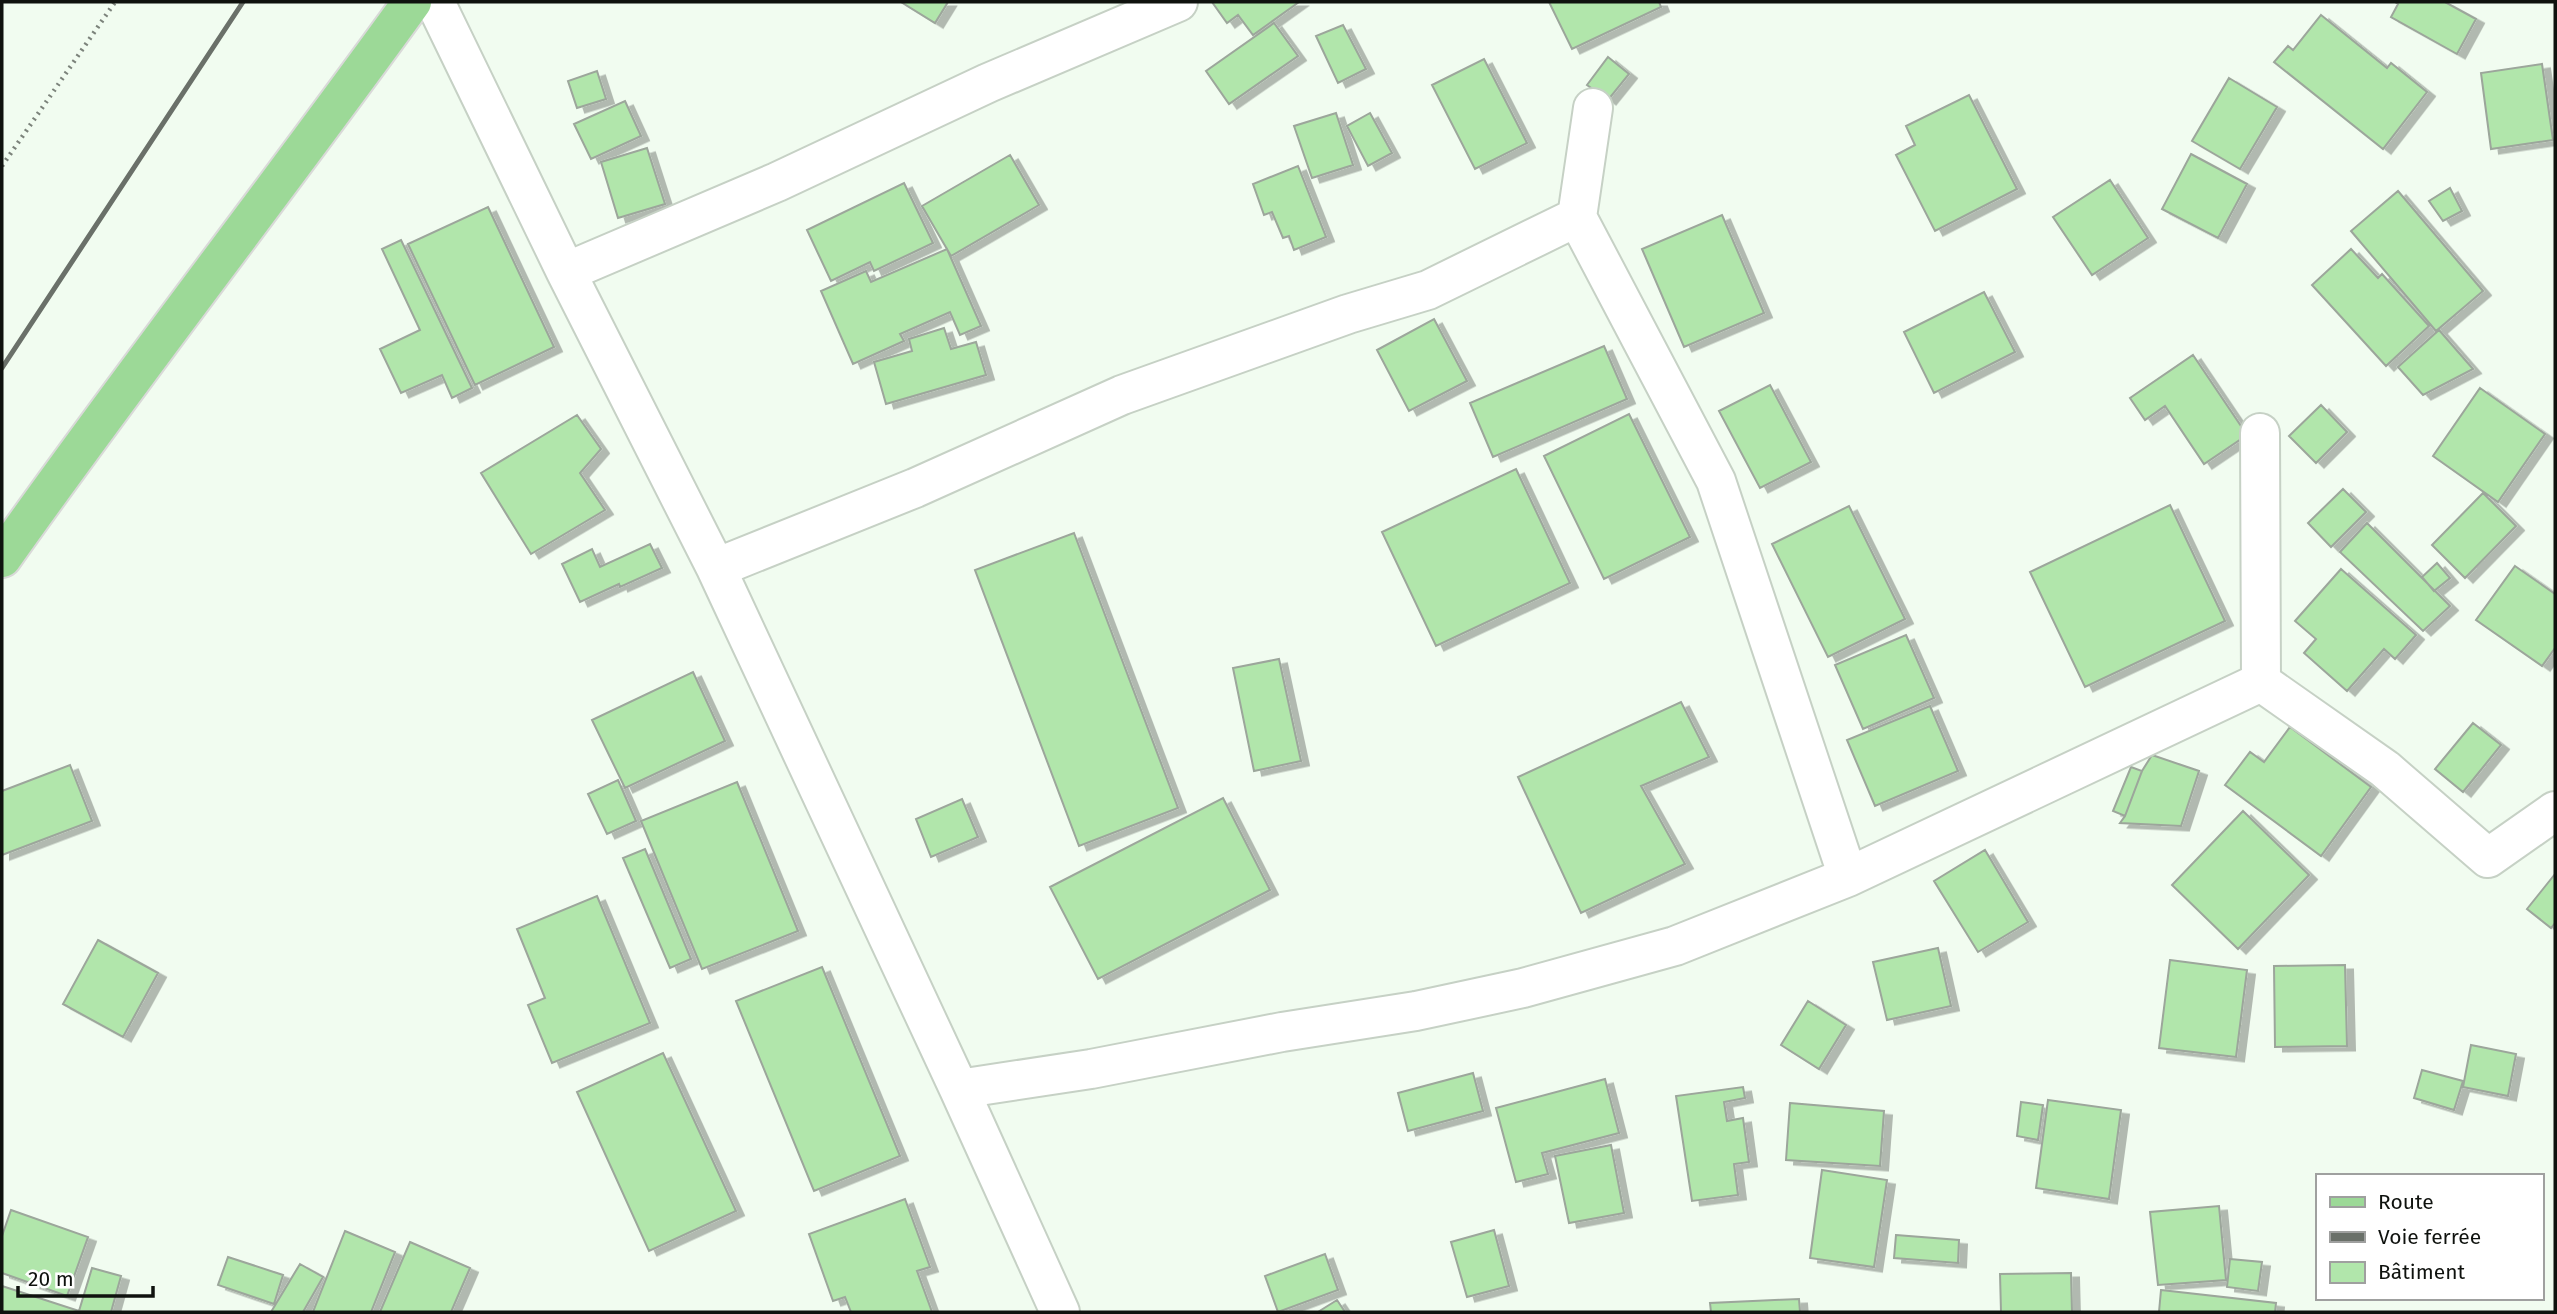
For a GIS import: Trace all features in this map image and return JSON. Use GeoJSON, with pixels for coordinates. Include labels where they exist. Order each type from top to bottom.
{"type":"FeatureCollection","features":[{"type":"Feature","properties":{"kind":"main road"},"geometry":{"type":"LineString","coordinates":[[2,558],[93,430],[412,2]]}},
{"type":"Feature","properties":{"kind":"street"},"geometry":{"type":"LineString","coordinates":[[435,2],[566,272],[716,568],[959,1088],[1060,1312]]}},
{"type":"Feature","properties":{"kind":"street"},"geometry":{"type":"LineString","coordinates":[[566,272],[777,182],[988,83],[1178,2]]}},
{"type":"Feature","properties":{"kind":"street"},"geometry":{"type":"LineString","coordinates":[[1593,108],[1577,217],[1716,481],[1848,877]]}},
{"type":"Feature","properties":{"kind":"street"},"geometry":{"type":"LineString","coordinates":[[716,568],[915,488],[1122,396],[1348,314],[1428,290],[1577,217]]}},
{"type":"Feature","properties":{"kind":"street"},"geometry":{"type":"LineString","coordinates":[[2260,433],[2261,682]]}},
{"type":"Feature","properties":{"kind":"street"},"geometry":{"type":"LineString","coordinates":[[959,1088],[1091,1069],[1282,1032],[1416,1010],[1523,988],[1675,946],[1848,877],[2261,682]]}},
{"type":"Feature","properties":{"kind":"street"},"geometry":{"type":"LineString","coordinates":[[2261,682],[2385,769],[2488,858],[2555,811]]}},
{"type":"Feature","properties":{"kind":"path"},"geometry":{"type":"LineString","coordinates":[[2,166],[115,2]]}},
{"type":"Feature","properties":{"kind":"building"},"geometry":{"type":"Polygon","coordinates":[[[901,2],[948,2],[935,23],[901,2]]]}},
{"type":"Feature","properties":{"kind":"building"},"geometry":{"type":"Polygon","coordinates":[[[1212,2],[1299,2],[1253,35],[1238,15],[1227,23],[1212,2]]]}},
{"type":"Feature","properties":{"kind":"building"},"geometry":{"type":"Polygon","coordinates":[[[1549,2],[1659,2],[1661,7],[1572,49],[1549,2]]]}},
{"type":"Feature","properties":{"kind":"building"},"geometry":{"type":"Polygon","coordinates":[[[2395,2],[2445,2],[2476,19],[2457,54],[2391,17],[2398,4],[2395,2]]]}},
{"type":"Feature","properties":{"kind":"building"},"geometry":{"type":"Polygon","coordinates":[[[2321,15],[2387,68],[2391,63],[2427,92],[2383,149],[2274,62],[2288,46],[2293,50],[2321,15]]]}},
{"type":"Feature","properties":{"kind":"building"},"geometry":{"type":"Polygon","coordinates":[[[1274,23],[1298,56],[1229,104],[1206,71],[1274,23]]]}},
{"type":"Feature","properties":{"kind":"building"},"geometry":{"type":"Polygon","coordinates":[[[1343,25],[1366,69],[1338,83],[1316,36],[1343,25]]]}},
{"type":"Feature","properties":{"kind":"building"},"geometry":{"type":"Polygon","coordinates":[[[1608,57],[1629,74],[1608,100],[1587,85],[1608,57]]]}},
{"type":"Feature","properties":{"kind":"building"},"geometry":{"type":"Polygon","coordinates":[[[1484,59],[1527,143],[1475,169],[1432,85],[1484,59]]]}},
{"type":"Feature","properties":{"kind":"building"},"geometry":{"type":"Polygon","coordinates":[[[2542,64],[2553,140],[2491,149],[2481,73],[2542,64]]]}},
{"type":"Feature","properties":{"kind":"building"},"geometry":{"type":"Polygon","coordinates":[[[597,71],[606,99],[577,108],[568,81],[597,71]]]}},
{"type":"Feature","properties":{"kind":"building"},"geometry":{"type":"Polygon","coordinates":[[[2229,78],[2277,107],[2240,169],[2192,141],[2229,78]]]}},
{"type":"Feature","properties":{"kind":"building"},"geometry":{"type":"Polygon","coordinates":[[[1969,95],[2017,189],[1935,231],[1896,155],[1915,145],[1906,126],[1969,95]]]}},
{"type":"Feature","properties":{"kind":"building"},"geometry":{"type":"Polygon","coordinates":[[[625,101],[641,136],[591,159],[574,124],[625,101]]]}},
{"type":"Feature","properties":{"kind":"building"},"geometry":{"type":"Polygon","coordinates":[[[1336,113],[1353,165],[1312,178],[1294,126],[1336,113]]]}},
{"type":"Feature","properties":{"kind":"building"},"geometry":{"type":"Polygon","coordinates":[[[1370,113],[1392,153],[1368,166],[1347,126],[1370,113]]]}},
{"type":"Feature","properties":{"kind":"building"},"geometry":{"type":"Polygon","coordinates":[[[647,148],[665,204],[618,218],[601,162],[647,148]]]}},
{"type":"Feature","properties":{"kind":"building"},"geometry":{"type":"Polygon","coordinates":[[[2191,154],[2247,184],[2218,238],[2162,209],[2191,154]]]}},
{"type":"Feature","properties":{"kind":"building"},"geometry":{"type":"Polygon","coordinates":[[[1010,155],[1039,205],[951,256],[922,206],[1010,155]]]}},
{"type":"Feature","properties":{"kind":"building"},"geometry":{"type":"Polygon","coordinates":[[[1298,166],[1326,237],[1294,250],[1289,236],[1283,238],[1272,212],[1264,215],[1253,184],[1298,166]]]}},
{"type":"Feature","properties":{"kind":"building"},"geometry":{"type":"Polygon","coordinates":[[[2110,180],[2148,238],[2092,275],[2053,217],[2110,180]]]}},
{"type":"Feature","properties":{"kind":"building"},"geometry":{"type":"Polygon","coordinates":[[[904,183],[933,243],[874,271],[870,262],[831,281],[807,230],[904,183]]]}},
{"type":"Feature","properties":{"kind":"building"},"geometry":{"type":"Polygon","coordinates":[[[2450,188],[2462,211],[2443,221],[2429,201],[2450,188]]]}},
{"type":"Feature","properties":{"kind":"building"},"geometry":{"type":"Polygon","coordinates":[[[2398,191],[2483,291],[2436,331],[2351,231],[2398,191]]]}},
{"type":"Feature","properties":{"kind":"building"},"geometry":{"type":"Polygon","coordinates":[[[488,207],[554,347],[475,385],[408,244],[488,207]]]}},
{"type":"Feature","properties":{"kind":"building"},"geometry":{"type":"Polygon","coordinates":[[[1722,215],[1764,313],[1684,347],[1642,249],[1722,215]]]}},
{"type":"Feature","properties":{"kind":"building"},"geometry":{"type":"Polygon","coordinates":[[[401,240],[472,388],[452,398],[442,375],[401,393],[380,349],[420,330],[382,249],[401,240]]]}},
{"type":"Feature","properties":{"kind":"building"},"geometry":{"type":"Polygon","coordinates":[[[947,249],[981,326],[960,335],[950,312],[900,334],[904,341],[853,364],[821,291],[866,271],[871,282],[947,249]]]}},
{"type":"Feature","properties":{"kind":"building"},"geometry":{"type":"Polygon","coordinates":[[[2351,249],[2378,278],[2382,274],[2429,326],[2386,366],[2312,285],[2351,249]]]}},
{"type":"Feature","properties":{"kind":"building"},"geometry":{"type":"Polygon","coordinates":[[[1984,292],[2015,352],[1934,393],[1904,332],[1984,292]]]}},
{"type":"Feature","properties":{"kind":"building"},"geometry":{"type":"Polygon","coordinates":[[[1434,319],[1467,381],[1409,411],[1377,350],[1434,319]]]}},
{"type":"Feature","properties":{"kind":"building"},"geometry":{"type":"Polygon","coordinates":[[[944,328],[951,349],[976,342],[986,375],[886,404],[874,362],[912,351],[909,339],[944,328]]]}},
{"type":"Feature","properties":{"kind":"building"},"geometry":{"type":"Polygon","coordinates":[[[2439,330],[2473,369],[2423,395],[2398,367],[2439,330]]]}},
{"type":"Feature","properties":{"kind":"building"},"geometry":{"type":"Polygon","coordinates":[[[1604,346],[1627,399],[1493,457],[1470,403],[1604,346]]]}},
{"type":"Feature","properties":{"kind":"building"},"geometry":{"type":"Polygon","coordinates":[[[2193,355],[2247,435],[2204,464],[2165,406],[2145,420],[2130,398],[2193,355]]]}},
{"type":"Feature","properties":{"kind":"building"},"geometry":{"type":"Polygon","coordinates":[[[1770,385],[1811,462],[1760,488],[1719,411],[1770,385]]]}},
{"type":"Feature","properties":{"kind":"building"},"geometry":{"type":"Polygon","coordinates":[[[2480,388],[2545,434],[2498,502],[2433,456],[2480,388]]]}},
{"type":"Feature","properties":{"kind":"building"},"geometry":{"type":"Polygon","coordinates":[[[2321,405],[2347,432],[2316,463],[2289,436],[2321,405]]]}},
{"type":"Feature","properties":{"kind":"building"},"geometry":{"type":"Polygon","coordinates":[[[1629,414],[1690,537],[1604,579],[1544,456],[1629,414]]]}},
{"type":"Feature","properties":{"kind":"building"},"geometry":{"type":"Polygon","coordinates":[[[577,415],[601,449],[580,473],[605,510],[531,554],[481,473],[577,415]]]}},
{"type":"Feature","properties":{"kind":"building"},"geometry":{"type":"Polygon","coordinates":[[[1516,469],[1570,583],[1436,646],[1382,532],[1516,469]]]}},
{"type":"Feature","properties":{"kind":"building"},"geometry":{"type":"Polygon","coordinates":[[[2343,489],[2366,512],[2331,547],[2308,523],[2343,489]]]}},
{"type":"Feature","properties":{"kind":"building"},"geometry":{"type":"Polygon","coordinates":[[[2483,493],[2516,526],[2465,578],[2432,545],[2483,493]]]}},
{"type":"Feature","properties":{"kind":"building"},"geometry":{"type":"Polygon","coordinates":[[[2170,505],[2225,621],[2085,687],[2030,572],[2170,505]]]}},
{"type":"Feature","properties":{"kind":"building"},"geometry":{"type":"Polygon","coordinates":[[[1849,506],[1905,619],[1828,657],[1772,544],[1849,506]]]}},
{"type":"Feature","properties":{"kind":"building"},"geometry":{"type":"Polygon","coordinates":[[[2367,523],[2450,606],[2423,631],[2340,552],[2367,523]]]}},
{"type":"Feature","properties":{"kind":"building"},"geometry":{"type":"Polygon","coordinates":[[[1074,533],[1178,808],[1079,846],[975,570],[1074,533]]]}},
{"type":"Feature","properties":{"kind":"building"},"geometry":{"type":"Polygon","coordinates":[[[650,544],[662,568],[580,602],[562,564],[592,549],[600,567],[650,544]]]}},
{"type":"Feature","properties":{"kind":"building"},"geometry":{"type":"Polygon","coordinates":[[[2437,563],[2450,578],[2434,591],[2422,577],[2437,563]]]}},
{"type":"Feature","properties":{"kind":"building"},"geometry":{"type":"Polygon","coordinates":[[[2515,566],[2555,594],[2555,648],[2542,666],[2476,620],[2515,566]]]}},
{"type":"Feature","properties":{"kind":"building"},"geometry":{"type":"Polygon","coordinates":[[[2341,569],[2416,635],[2395,659],[2384,649],[2347,691],[2304,653],[2316,639],[2295,621],[2341,569]]]}},
{"type":"Feature","properties":{"kind":"building"},"geometry":{"type":"Polygon","coordinates":[[[1906,635],[1934,698],[1863,729],[1835,665],[1906,635]]]}},
{"type":"Feature","properties":{"kind":"building"},"geometry":{"type":"Polygon","coordinates":[[[1279,659],[1301,761],[1254,771],[1233,668],[1279,659]]]}},
{"type":"Feature","properties":{"kind":"building"},"geometry":{"type":"Polygon","coordinates":[[[693,672],[725,741],[625,788],[592,720],[693,672]]]}},
{"type":"Feature","properties":{"kind":"building"},"geometry":{"type":"Polygon","coordinates":[[[1681,702],[1709,757],[1641,786],[1685,864],[1581,913],[1518,777],[1681,702]]]}},
{"type":"Feature","properties":{"kind":"building"},"geometry":{"type":"Polygon","coordinates":[[[1930,706],[1958,771],[1875,806],[1847,740],[1930,706]]]}},
{"type":"Feature","properties":{"kind":"building"},"geometry":{"type":"Polygon","coordinates":[[[2473,723],[2501,745],[2463,792],[2435,769],[2473,723]]]}},
{"type":"Feature","properties":{"kind":"building"},"geometry":{"type":"Polygon","coordinates":[[[2290,727],[2371,787],[2321,856],[2225,785],[2250,752],[2264,762],[2290,727]]]}},
{"type":"Feature","properties":{"kind":"building"},"geometry":{"type":"Polygon","coordinates":[[[2152,755],[2199,771],[2181,826],[2120,823],[2142,771],[2152,755]]]}},
{"type":"Feature","properties":{"kind":"building"},"geometry":{"type":"Polygon","coordinates":[[[70,765],[92,821],[2,855],[2,791],[70,765]]]}},
{"type":"Feature","properties":{"kind":"building"},"geometry":{"type":"Polygon","coordinates":[[[2131,767],[2142,771],[2125,816],[2113,811],[2131,767]]]}},
{"type":"Feature","properties":{"kind":"building"},"geometry":{"type":"Polygon","coordinates":[[[618,780],[636,821],[607,834],[588,794],[618,780]]]}},
{"type":"Feature","properties":{"kind":"building"},"geometry":{"type":"Polygon","coordinates":[[[737,782],[798,931],[702,969],[641,821],[737,782]]]}},
{"type":"Feature","properties":{"kind":"building"},"geometry":{"type":"Polygon","coordinates":[[[1223,798],[1270,890],[1098,979],[1050,887],[1223,798]]]}},
{"type":"Feature","properties":{"kind":"building"},"geometry":{"type":"Polygon","coordinates":[[[962,799],[978,837],[931,857],[916,819],[962,799]]]}},
{"type":"Feature","properties":{"kind":"building"},"geometry":{"type":"Polygon","coordinates":[[[2243,811],[2309,875],[2238,949],[2172,885],[2243,811]]]}},
{"type":"Feature","properties":{"kind":"building"},"geometry":{"type":"Polygon","coordinates":[[[645,849],[691,959],[670,968],[623,858],[645,849]]]}},
{"type":"Feature","properties":{"kind":"building"},"geometry":{"type":"Polygon","coordinates":[[[1985,850],[2028,922],[1978,952],[1934,881],[1985,850]]]}},
{"type":"Feature","properties":{"kind":"building"},"geometry":{"type":"Polygon","coordinates":[[[2555,874],[2555,923],[2551,928],[2527,909],[2555,874]]]}},
{"type":"Feature","properties":{"kind":"building"},"geometry":{"type":"Polygon","coordinates":[[[597,896],[650,1023],[552,1063],[528,1005],[545,998],[517,929],[597,896]]]}},
{"type":"Feature","properties":{"kind":"building"},"geometry":{"type":"Polygon","coordinates":[[[98,940],[158,973],[123,1037],[63,1004],[98,940]]]}},
{"type":"Feature","properties":{"kind":"building"},"geometry":{"type":"Polygon","coordinates":[[[1938,948],[1951,1006],[1887,1020],[1873,962],[1938,948]]]}},
{"type":"Feature","properties":{"kind":"building"},"geometry":{"type":"Polygon","coordinates":[[[2170,960],[2247,970],[2236,1057],[2159,1048],[2170,960]]]}},
{"type":"Feature","properties":{"kind":"building"},"geometry":{"type":"Polygon","coordinates":[[[2345,965],[2347,1046],[2275,1047],[2274,966],[2345,965]]]}},
{"type":"Feature","properties":{"kind":"building"},"geometry":{"type":"Polygon","coordinates":[[[822,967],[900,1156],[814,1191],[736,1001],[822,967]]]}},
{"type":"Feature","properties":{"kind":"building"},"geometry":{"type":"Polygon","coordinates":[[[1808,1001],[1846,1025],[1819,1069],[1781,1045],[1808,1001]]]}},
{"type":"Feature","properties":{"kind":"building"},"geometry":{"type":"Polygon","coordinates":[[[2471,1045],[2516,1054],[2508,1096],[2463,1087],[2471,1045]]]}},
{"type":"Feature","properties":{"kind":"building"},"geometry":{"type":"Polygon","coordinates":[[[663,1053],[736,1211],[649,1251],[577,1092],[663,1053]]]}},
{"type":"Feature","properties":{"kind":"building"},"geometry":{"type":"Polygon","coordinates":[[[2422,1070],[2463,1081],[2454,1110],[2414,1098],[2422,1070]]]}},
{"type":"Feature","properties":{"kind":"building"},"geometry":{"type":"Polygon","coordinates":[[[1473,1073],[1483,1111],[1408,1131],[1398,1093],[1473,1073]]]}},
{"type":"Feature","properties":{"kind":"building"},"geometry":{"type":"Polygon","coordinates":[[[1605,1079],[1619,1133],[1542,1153],[1548,1174],[1516,1182],[1496,1108],[1605,1079]]]}},
{"type":"Feature","properties":{"kind":"building"},"geometry":{"type":"Polygon","coordinates":[[[1743,1087],[1745,1098],[1724,1102],[1727,1121],[1743,1118],[1749,1162],[1734,1164],[1738,1195],[1692,1201],[1676,1096],[1743,1087]]]}},
{"type":"Feature","properties":{"kind":"building"},"geometry":{"type":"Polygon","coordinates":[[[2048,1100],[2121,1110],[2109,1199],[2036,1188],[2048,1100]]]}},
{"type":"Feature","properties":{"kind":"building"},"geometry":{"type":"Polygon","coordinates":[[[2021,1102],[2043,1105],[2038,1140],[2017,1136],[2021,1102]]]}},
{"type":"Feature","properties":{"kind":"building"},"geometry":{"type":"Polygon","coordinates":[[[1790,1103],[1884,1111],[1880,1166],[1786,1160],[1790,1103]]]}},
{"type":"Feature","properties":{"kind":"building"},"geometry":{"type":"Polygon","coordinates":[[[1611,1145],[1624,1213],[1569,1223],[1555,1156],[1611,1145]]]}},
{"type":"Feature","properties":{"kind":"building"},"geometry":{"type":"Polygon","coordinates":[[[1822,1170],[1887,1180],[1874,1267],[1810,1258],[1822,1170]]]}},
{"type":"Feature","properties":{"kind":"building"},"geometry":{"type":"Polygon","coordinates":[[[905,1199],[930,1267],[917,1271],[932,1312],[851,1312],[845,1297],[833,1301],[809,1234],[905,1199]]]}},
{"type":"Feature","properties":{"kind":"building"},"geometry":{"type":"Polygon","coordinates":[[[2219,1206],[2226,1280],[2158,1285],[2150,1212],[2219,1206]]]}},
{"type":"Feature","properties":{"kind":"building"},"geometry":{"type":"Polygon","coordinates":[[[11,1210],[88,1237],[67,1296],[2,1273],[2,1236],[11,1210]]]}},
{"type":"Feature","properties":{"kind":"building"},"geometry":{"type":"Polygon","coordinates":[[[1494,1230],[1509,1286],[1467,1297],[1451,1242],[1494,1230]]]}},
{"type":"Feature","properties":{"kind":"building"},"geometry":{"type":"Polygon","coordinates":[[[345,1231],[395,1252],[371,1312],[313,1312],[345,1231]]]}},
{"type":"Feature","properties":{"kind":"building"},"geometry":{"type":"Polygon","coordinates":[[[1896,1235],[1959,1240],[1958,1263],[1894,1258],[1896,1235]]]}},
{"type":"Feature","properties":{"kind":"building"},"geometry":{"type":"Polygon","coordinates":[[[410,1242],[470,1268],[451,1312],[380,1312],[410,1242]]]}},
{"type":"Feature","properties":{"kind":"building"},"geometry":{"type":"Polygon","coordinates":[[[1325,1254],[1338,1290],[1278,1312],[1265,1276],[1325,1254]]]}},
{"type":"Feature","properties":{"kind":"building"},"geometry":{"type":"Polygon","coordinates":[[[228,1257],[283,1275],[274,1304],[218,1285],[228,1257]]]}},
{"type":"Feature","properties":{"kind":"building"},"geometry":{"type":"Polygon","coordinates":[[[2230,1259],[2262,1262],[2258,1291],[2227,1287],[2230,1259]]]}},
{"type":"Feature","properties":{"kind":"building"},"geometry":{"type":"Polygon","coordinates":[[[300,1264],[323,1277],[303,1312],[271,1312],[300,1264]]]}},
{"type":"Feature","properties":{"kind":"building"},"geometry":{"type":"Polygon","coordinates":[[[92,1268],[121,1276],[111,1312],[79,1311],[92,1268]]]}},
{"type":"Feature","properties":{"kind":"building"},"geometry":{"type":"Polygon","coordinates":[[[2071,1273],[2072,1312],[2001,1312],[2000,1274],[2071,1273]]]}},
{"type":"Feature","properties":{"kind":"building"},"geometry":{"type":"Polygon","coordinates":[[[2,1286],[79,1311],[84,1312],[2,1312],[2,1286]]]}},
{"type":"Feature","properties":{"kind":"building"},"geometry":{"type":"Polygon","coordinates":[[[2161,1290],[2276,1303],[2275,1312],[2159,1312],[2161,1290]]]}},
{"type":"Feature","properties":{"kind":"building"},"geometry":{"type":"Polygon","coordinates":[[[1799,1299],[1800,1312],[1711,1312],[1710,1303],[1799,1299]]]}},
{"type":"Feature","properties":{"kind":"building"},"geometry":{"type":"Polygon","coordinates":[[[1337,1300],[1345,1312],[1318,1312],[1337,1300]]]}},
{"type":"Feature","properties":{"kind":"railway"},"geometry":{"type":"LineString","coordinates":[[2,368],[243,2]]}}]}
